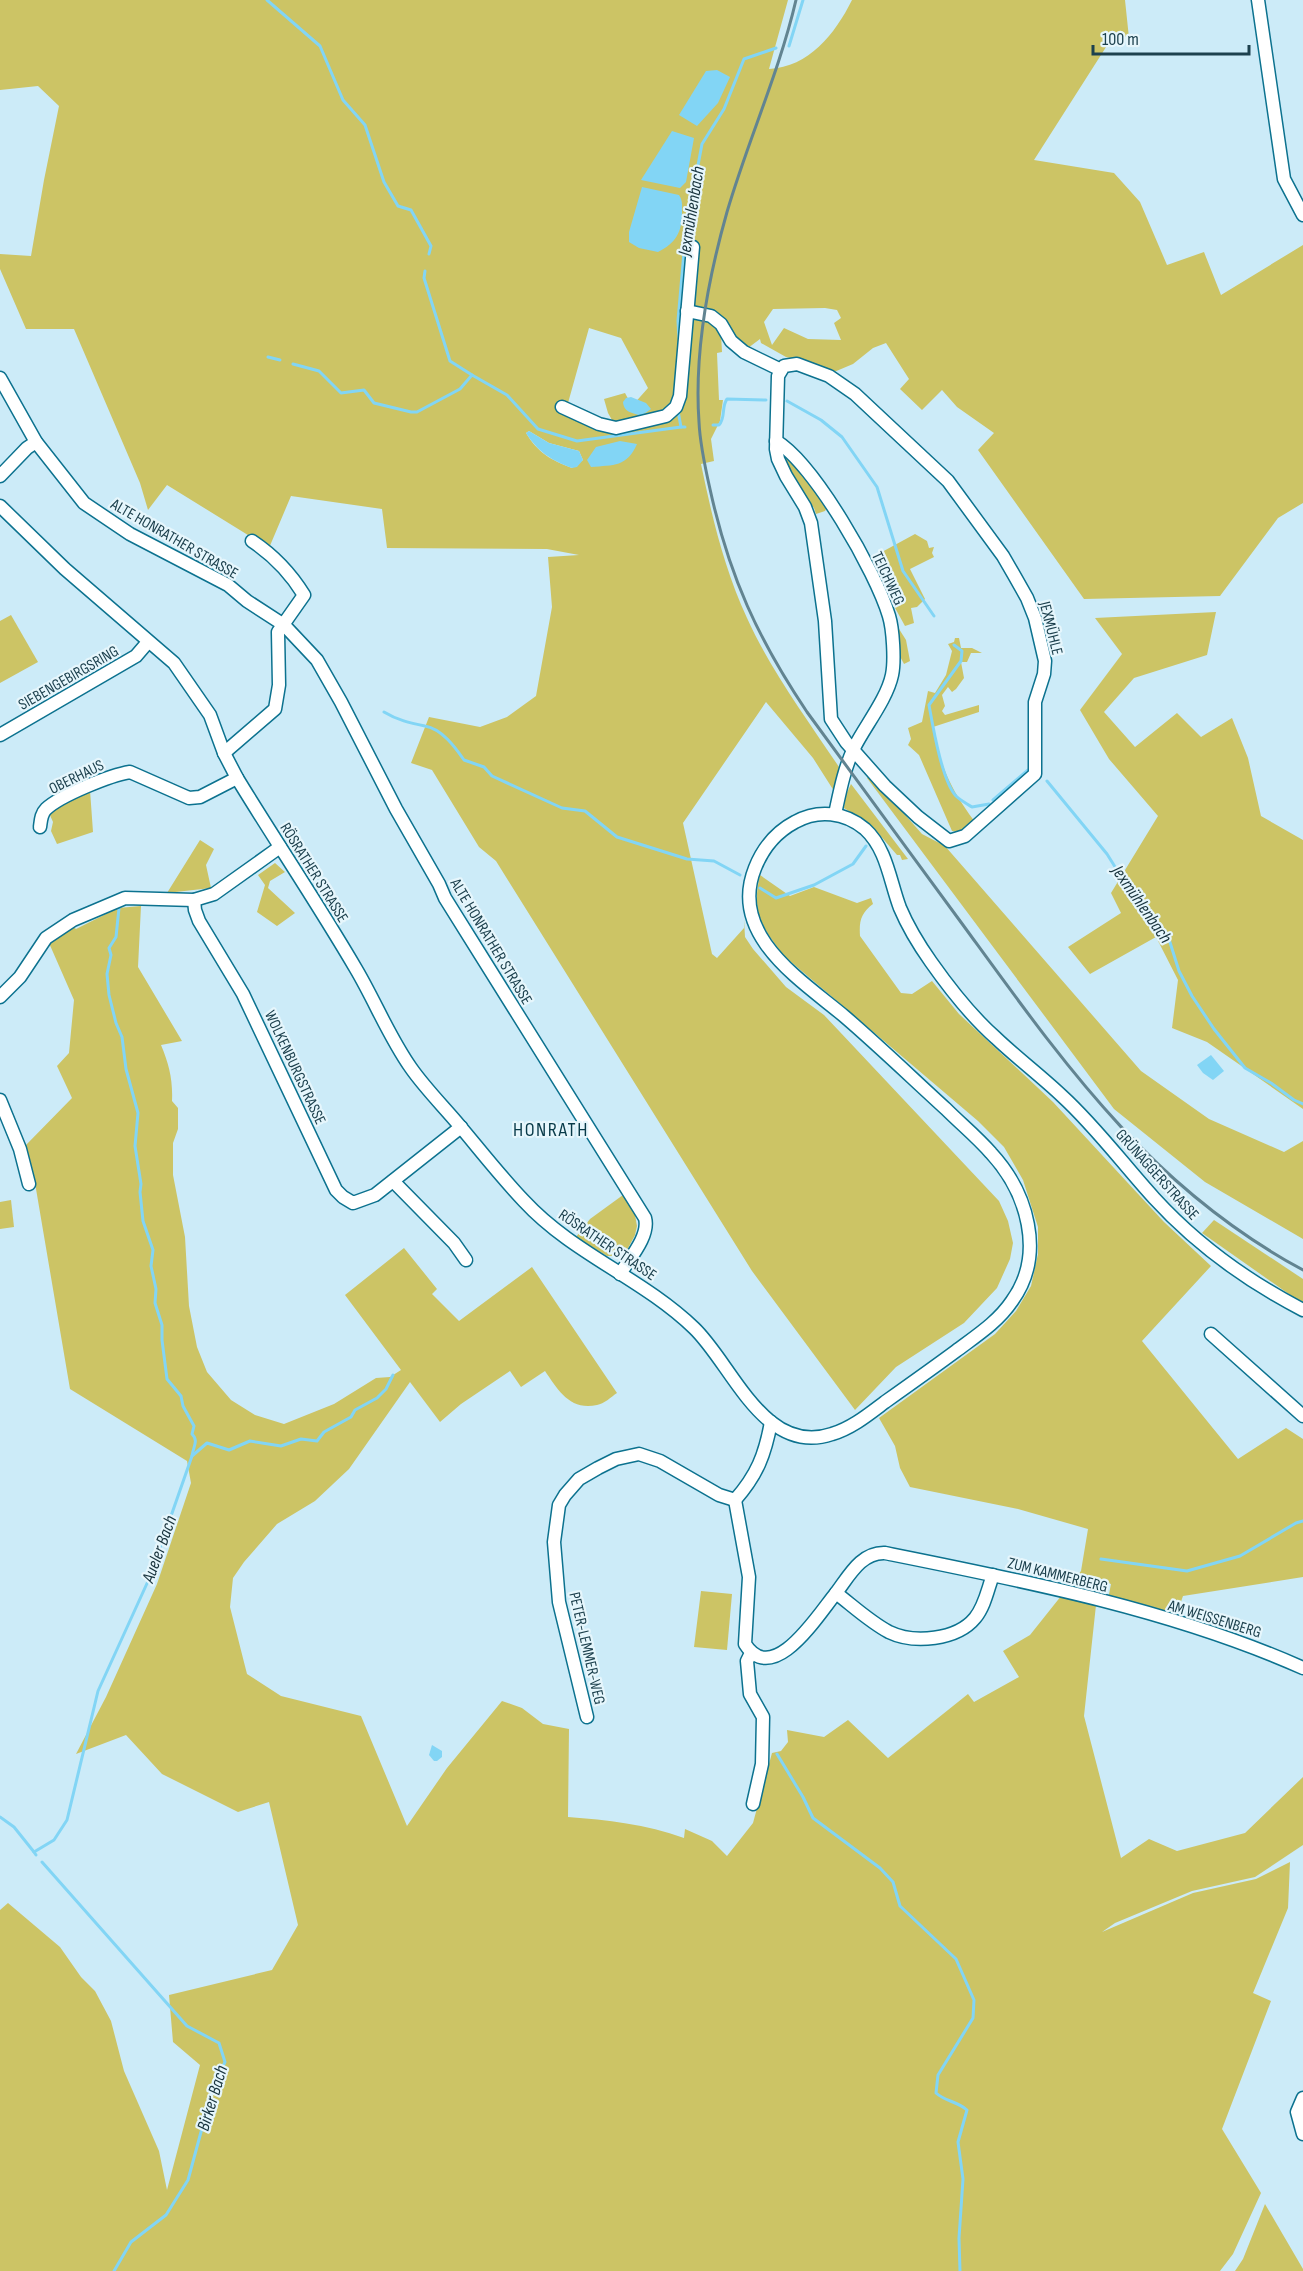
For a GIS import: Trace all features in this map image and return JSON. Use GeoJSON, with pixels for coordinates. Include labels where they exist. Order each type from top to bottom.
{"type":"FeatureCollection","features":[{"type":"Feature","properties":{"kind":"street"},"geometry":{"type":"LineString","coordinates":[[1258,0],[1284,179],[1303,215]]}},
{"type":"Feature","properties":{"kind":"street"},"geometry":{"type":"LineString","coordinates":[[562,407],[599,424],[616,428],[666,416],[676,407],[680,396],[693,247]]}},
{"type":"Feature","properties":{"kind":"street","name":"JEXMÜHLE"},"geometry":{"type":"LineString","coordinates":[[687,311],[711,316],[721,324],[731,341],[744,352],[781,370]]}},
{"type":"Feature","properties":{"kind":"street","name":"JEXMÜHLE"},"geometry":{"type":"LineString","coordinates":[[797,364],[829,376],[855,394],[948,481],[1003,556],[1027,598],[1035,618],[1045,661],[1044,674],[1035,702],[1033,748],[1035,774],[965,836],[949,841],[926,823],[885,786],[846,742],[831,719],[825,621],[811,523],[805,507],[778,459],[777,397],[778,376],[781,370],[784,366],[797,364]]}},
{"type":"Feature","properties":{"kind":"street","name":"ALTE HONRATHER STRASSE"},"geometry":{"type":"LineString","coordinates":[[0,378],[36,442],[84,503],[130,534],[171,557],[217,578],[284,625],[317,660],[329,679],[375,772],[440,884],[444,898],[645,1218],[647,1225],[644,1234],[620,1274]]}},
{"type":"Feature","properties":{"kind":"street","name":"TEICHWEG"},"geometry":{"type":"LineString","coordinates":[[776,441],[789,449],[826,494],[877,586],[890,617],[892,674],[885,692],[854,749]]}},
{"type":"Feature","properties":{"kind":"street"},"geometry":{"type":"LineString","coordinates":[[0,476],[27,448],[36,442]]}},
{"type":"Feature","properties":{"kind":"street","name":"RÖSRATHER STRASSE"},"geometry":{"type":"LineString","coordinates":[[1,510],[174,663],[201,699],[237,778],[357,971],[407,1062],[525,1203],[567,1240],[646,1289],[675,1311],[700,1334],[750,1402],[771,1422],[787,1432],[816,1438],[833,1434],[863,1419],[987,1329],[1010,1305],[1019,1290],[1029,1259],[1030,1235],[1026,1213],[1016,1188],[990,1151],[868,1036],[787,968],[766,946],[757,931],[751,911],[751,877],[762,853],[779,834],[807,817],[835,814]]}},
{"type":"Feature","properties":{"kind":"street"},"geometry":{"type":"LineString","coordinates":[[224,753],[275,710],[279,685],[278,632],[304,595],[290,575],[265,550],[252,541]]}},
{"type":"Feature","properties":{"kind":"street","name":"SIEBENGEBIRGSRING"},"geometry":{"type":"LineString","coordinates":[[0,735],[136,656],[148,642]]}},
{"type":"Feature","properties":{"kind":"street"},"geometry":{"type":"LineString","coordinates":[[835,814],[846,766],[854,749]]}},
{"type":"Feature","properties":{"kind":"street","name":"OBERHAUS"},"geometry":{"type":"LineString","coordinates":[[40,827],[41,818],[46,809],[81,789],[120,773],[130,772],[189,798],[200,797],[237,778]]}},
{"type":"Feature","properties":{"kind":"street","name":"GRÜNAGGERSTRASSE"},"geometry":{"type":"LineString","coordinates":[[835,814],[850,819],[869,833],[881,851],[909,928],[969,1011],[1001,1043],[1071,1104],[1182,1228],[1250,1280],[1303,1310]]}},
{"type":"Feature","properties":{"kind":"street"},"geometry":{"type":"LineString","coordinates":[[0,997],[20,977],[46,938],[73,920],[125,898],[194,900],[214,894],[280,847]]}},
{"type":"Feature","properties":{"kind":"street","name":"WOLKENBURGSTRASSE"},"geometry":{"type":"LineString","coordinates":[[194,900],[199,921],[243,994],[336,1190],[343,1197],[353,1203],[375,1195],[461,1127]]}},
{"type":"Feature","properties":{"kind":"street"},"geometry":{"type":"LineString","coordinates":[[0,1100],[20,1149],[29,1184]]}},
{"type":"Feature","properties":{"kind":"street"},"geometry":{"type":"LineString","coordinates":[[393,1181],[454,1243],[466,1260]]}},
{"type":"Feature","properties":{"kind":"street"},"geometry":{"type":"LineString","coordinates":[[1211,1334],[1303,1416]]}},
{"type":"Feature","properties":{"kind":"street"},"geometry":{"type":"LineString","coordinates":[[753,1804],[762,1764],[763,1717],[750,1694],[747,1661],[751,1653],[745,1644],[749,1577],[735,1500],[751,1481],[764,1455],[771,1422]]}},
{"type":"Feature","properties":{"kind":"street","name":"PETER-LEMMER-WEG"},"geometry":{"type":"LineString","coordinates":[[587,1717],[559,1602],[554,1542],[557,1515],[565,1495],[579,1479],[598,1468],[616,1459],[639,1454],[660,1461],[719,1495],[735,1500]]}},
{"type":"Feature","properties":{"kind":"street","name":"ZUM KAMMERBERG"},"geometry":{"type":"LineString","coordinates":[[751,1653],[760,1658],[773,1658],[785,1652],[802,1635],[858,1565],[873,1552],[993,1575],[1115,1605]]}},
{"type":"Feature","properties":{"kind":"street","name":"ZUM KAMMERBERG"},"geometry":{"type":"LineString","coordinates":[[836,1593],[890,1633],[933,1638],[968,1626],[977,1616],[993,1575]]}},
{"type":"Feature","properties":{"kind":"street","name":"AM WEISSENBERG"},"geometry":{"type":"LineString","coordinates":[[1115,1605],[1257,1647],[1303,1668]]}},
{"type":"Feature","properties":{"kind":"street"},"geometry":{"type":"LineString","coordinates":[[1303,2098],[1297,2112],[1303,2134]]}},
{"type":"Feature","properties":{"kind":"shaded area"},"geometry":{"type":"Polygon","coordinates":[[[0,0],[788,0],[769,69],[796,62],[819,46],[837,25],[852,0],[1125,0],[1129,38],[1115,33],[1034,160],[1114,173],[1140,202],[1167,265],[1204,252],[1221,295],[1303,245],[1303,503],[1278,518],[1220,596],[1084,599],[978,450],[994,433],[957,407],[942,390],[922,410],[900,389],[909,379],[886,343],[873,348],[853,364],[834,372],[815,364],[786,357],[761,343],[760,339],[748,348],[728,329],[721,334],[722,352],[717,353],[719,400],[723,400],[720,421],[711,439],[714,461],[701,464],[720,542],[739,599],[767,657],[839,767],[834,791],[813,758],[766,702],[683,823],[712,954],[717,958],[744,928],[744,920],[745,937],[786,987],[824,1015],[999,1201],[1008,1221],[1013,1243],[1010,1259],[997,1288],[964,1323],[896,1367],[855,1410],[752,1271],[496,861],[479,847],[432,770],[411,763],[429,717],[480,727],[507,717],[536,696],[552,607],[548,557],[579,555],[547,549],[387,548],[382,509],[291,496],[269,548],[167,485],[148,510],[140,483],[74,329],[26,329],[0,269],[0,254],[31,256],[59,106],[38,86],[0,90],[0,0]],[[825,308],[773,309],[764,322],[772,345],[784,328],[808,339],[841,340],[834,323],[841,318],[837,310],[825,308]],[[589,328],[568,403],[563,407],[616,427],[608,413],[604,399],[625,393],[632,406],[648,388],[621,338],[589,328]],[[529,431],[526,433],[540,451],[558,462],[572,468],[583,460],[579,451],[549,443],[529,431]]]}},
{"type":"Feature","properties":{"kind":"shaded area"},"geometry":{"type":"Polygon","coordinates":[[[781,450],[823,500],[827,507],[825,511],[816,514],[783,465],[781,450]]]}},
{"type":"Feature","properties":{"kind":"shaded area"},"geometry":{"type":"Polygon","coordinates":[[[915,534],[927,541],[929,548],[934,547],[932,553],[934,557],[910,569],[925,599],[917,607],[911,608],[914,623],[905,626],[878,577],[883,574],[877,564],[873,567],[869,559],[915,534]]]}},
{"type":"Feature","properties":{"kind":"shaded area"},"geometry":{"type":"Polygon","coordinates":[[[1216,612],[1207,655],[1134,678],[1104,712],[1135,747],[1177,713],[1201,737],[1232,718],[1248,758],[1261,816],[1303,840],[1303,1109],[1207,1042],[1172,1028],[1178,980],[1156,937],[1090,974],[1068,947],[1121,913],[1111,893],[1158,816],[1109,759],[1080,710],[1122,654],[1095,618],[1216,612]]]}},
{"type":"Feature","properties":{"kind":"shaded area"},"geometry":{"type":"Polygon","coordinates":[[[11,615],[38,662],[0,683],[0,621],[11,615]]]}},
{"type":"Feature","properties":{"kind":"shaded area"},"geometry":{"type":"Polygon","coordinates":[[[894,621],[906,640],[910,661],[904,664],[894,645],[894,621]]]}},
{"type":"Feature","properties":{"kind":"shaded area"},"geometry":{"type":"Polygon","coordinates":[[[955,638],[959,638],[961,648],[972,648],[982,653],[971,653],[967,662],[961,662],[964,678],[956,689],[952,692],[948,687],[942,695],[945,706],[942,711],[945,715],[979,705],[979,712],[933,727],[939,754],[948,777],[959,799],[975,822],[965,833],[952,831],[919,755],[908,745],[911,739],[908,728],[922,722],[928,691],[935,693],[946,675],[952,651],[948,644],[954,642],[955,638]]]}},
{"type":"Feature","properties":{"kind":"shaded area"},"geometry":{"type":"Polygon","coordinates":[[[870,775],[922,834],[945,846],[1141,1071],[1209,1119],[1284,1152],[1303,1141],[1303,1239],[1205,1182],[1114,1109],[867,778],[870,775]]]}},
{"type":"Feature","properties":{"kind":"shaded area"},"geometry":{"type":"Polygon","coordinates":[[[851,784],[908,859],[902,860],[900,855],[897,855],[872,826],[844,808],[845,797],[851,784]]]}},
{"type":"Feature","properties":{"kind":"shaded area"},"geometry":{"type":"Polygon","coordinates":[[[90,790],[93,832],[57,844],[51,831],[53,822],[49,813],[90,790]]]}},
{"type":"Feature","properties":{"kind":"shaded area"},"geometry":{"type":"Polygon","coordinates":[[[200,840],[214,849],[206,865],[211,888],[167,893],[200,840]]]}},
{"type":"Feature","properties":{"kind":"shaded area"},"geometry":{"type":"Polygon","coordinates":[[[275,863],[285,872],[270,881],[268,888],[295,913],[277,926],[257,912],[265,885],[258,875],[275,863]]]}},
{"type":"Feature","properties":{"kind":"shaded area"},"geometry":{"type":"Polygon","coordinates":[[[760,875],[790,896],[814,887],[857,903],[871,898],[873,904],[862,918],[860,936],[901,993],[912,994],[932,981],[959,1014],[1053,1102],[1164,1222],[1211,1266],[1142,1341],[1238,1459],[1286,1428],[1303,1439],[1303,1577],[1183,1596],[1176,1616],[1108,1599],[1111,1584],[1087,1577],[1080,1600],[1096,1605],[1084,1716],[1121,1858],[1149,1839],[1177,1851],[1245,1833],[1303,1777],[1303,1845],[1255,1877],[1192,1891],[1115,1923],[1102,1932],[1193,1893],[1256,1879],[1290,1862],[1288,1908],[1253,1993],[1271,2001],[1222,2129],[1261,2193],[1233,2254],[1220,2271],[0,2271],[0,1910],[8,1903],[60,1947],[81,1977],[95,1991],[111,2021],[124,2071],[159,2151],[167,2190],[200,2065],[173,2042],[169,1995],[272,1970],[298,1925],[269,1802],[238,1812],[162,1774],[126,1735],[76,1754],[106,1697],[157,1584],[191,1483],[187,1461],[70,1389],[35,1183],[26,1145],[72,1098],[57,1066],[69,1053],[74,1000],[49,943],[72,926],[76,929],[118,908],[141,906],[138,967],[182,1041],[161,1045],[170,1072],[172,1101],[178,1108],[178,1129],[173,1143],[173,1175],[185,1237],[189,1306],[197,1347],[207,1372],[231,1400],[255,1415],[284,1424],[334,1404],[376,1378],[390,1377],[401,1370],[345,1295],[404,1248],[437,1289],[432,1294],[459,1321],[532,1267],[617,1393],[600,1404],[579,1405],[560,1392],[545,1371],[521,1387],[510,1371],[461,1404],[440,1422],[410,1382],[349,1469],[315,1501],[277,1524],[233,1578],[230,1607],[247,1674],[281,1696],[361,1716],[407,1826],[447,1768],[502,1701],[522,1708],[543,1724],[569,1729],[568,1817],[641,1826],[684,1838],[685,1829],[712,1841],[727,1856],[753,1823],[772,1753],[781,1751],[788,1742],[787,1730],[824,1737],[848,1720],[888,1758],[968,1694],[974,1702],[1019,1677],[1003,1651],[1030,1635],[1081,1571],[1088,1529],[1018,1509],[910,1487],[900,1468],[895,1446],[879,1418],[995,1334],[1016,1311],[1031,1286],[1038,1254],[1038,1227],[1023,1180],[1004,1147],[978,1121],[784,956],[760,919],[757,900],[760,875]]]}},
{"type":"Feature","properties":{"kind":"shaded area"},"geometry":{"type":"Polygon","coordinates":[[[623,1195],[635,1215],[637,1226],[635,1235],[626,1252],[607,1256],[576,1237],[590,1219],[623,1195]]]}},
{"type":"Feature","properties":{"kind":"shaded area"},"geometry":{"type":"Polygon","coordinates":[[[11,1200],[14,1227],[0,1229],[0,1202],[11,1200]]]}},
{"type":"Feature","properties":{"kind":"shaded area"},"geometry":{"type":"Polygon","coordinates":[[[1214,1220],[1303,1279],[1303,1304],[1202,1233],[1214,1220]]]}},
{"type":"Feature","properties":{"kind":"shaded area"},"geometry":{"type":"Polygon","coordinates":[[[701,1591],[732,1594],[727,1650],[694,1647],[701,1591]]]}},
{"type":"Feature","properties":{"kind":"shaded area"},"geometry":{"type":"Polygon","coordinates":[[[1265,2204],[1303,2271],[1235,2271],[1243,2259],[1265,2204]]]}},
{"type":"Feature","properties":{"kind":"water"},"geometry":{"type":"Polygon","coordinates":[[[717,70],[730,77],[718,103],[697,126],[679,115],[706,71],[717,70]]]}},
{"type":"Feature","properties":{"kind":"water"},"geometry":{"type":"Polygon","coordinates":[[[672,131],[694,138],[686,182],[680,188],[641,180],[672,131]]]}},
{"type":"Feature","properties":{"kind":"water"},"geometry":{"type":"Polygon","coordinates":[[[642,187],[679,195],[682,201],[682,220],[677,236],[674,241],[658,252],[639,248],[629,242],[629,232],[642,187]]]}},
{"type":"Feature","properties":{"kind":"water"},"geometry":{"type":"Polygon","coordinates":[[[631,397],[646,403],[651,409],[641,416],[629,412],[623,402],[626,398],[631,397]]]}},
{"type":"Feature","properties":{"kind":"water"},"geometry":{"type":"Polygon","coordinates":[[[529,431],[549,443],[579,451],[583,460],[577,467],[572,468],[558,462],[535,445],[526,433],[529,431]]]}},
{"type":"Feature","properties":{"kind":"water"},"geometry":{"type":"Polygon","coordinates":[[[620,441],[637,444],[629,457],[619,463],[591,467],[587,460],[596,447],[620,441]]]}},
{"type":"Feature","properties":{"kind":"water"},"geometry":{"type":"Polygon","coordinates":[[[1211,1055],[1224,1071],[1213,1080],[1197,1065],[1211,1055]]]}},
{"type":"Feature","properties":{"kind":"water"},"geometry":{"type":"Polygon","coordinates":[[[432,1745],[442,1751],[442,1757],[437,1761],[429,1755],[432,1745]]]}},
{"type":"Feature","properties":{"kind":"waterway"},"geometry":{"type":"LineString","coordinates":[[267,0],[320,46],[343,100],[365,125],[384,182],[398,206],[411,210],[431,246],[429,254]]}},
{"type":"Feature","properties":{"kind":"waterway","name":"Jexmühlenbach"},"geometry":{"type":"LineString","coordinates":[[789,46],[803,0]]}},
{"type":"Feature","properties":{"kind":"waterway","name":"Jexmühlenbach"},"geometry":{"type":"LineString","coordinates":[[679,339],[678,321],[686,229],[702,144],[724,109],[744,59],[776,48]]}},
{"type":"Feature","properties":{"kind":"waterway"},"geometry":{"type":"LineString","coordinates":[[425,271],[424,278],[450,361],[472,375]]}},
{"type":"Feature","properties":{"kind":"waterway"},"geometry":{"type":"LineString","coordinates":[[268,357],[280,360]]}},
{"type":"Feature","properties":{"kind":"waterway"},"geometry":{"type":"LineString","coordinates":[[293,364],[319,371],[341,393],[364,390],[374,403],[411,412],[417,412],[460,389],[472,375],[507,395],[538,429],[577,441],[681,427]]}},
{"type":"Feature","properties":{"kind":"waterway","name":"Jexmühlenbach"},"geometry":{"type":"LineString","coordinates":[[713,425],[719,425],[721,422],[727,399],[766,400]]}},
{"type":"Feature","properties":{"kind":"waterway","name":"Jexmühlenbach"},"geometry":{"type":"LineString","coordinates":[[787,401],[821,420],[842,437],[877,487],[903,571],[934,616]]}},
{"type":"Feature","properties":{"kind":"waterway","name":"Jexmühlenbach"},"geometry":{"type":"LineString","coordinates":[[678,411],[681,427],[685,427]]}},
{"type":"Feature","properties":{"kind":"waterway","name":"Jexmühlenbach"},"geometry":{"type":"LineString","coordinates":[[954,645],[962,651],[961,661],[929,705],[936,740],[946,779],[956,796],[972,807],[989,804]]}},
{"type":"Feature","properties":{"kind":"waterway"},"geometry":{"type":"LineString","coordinates":[[384,712],[437,731],[452,744],[464,760],[484,767],[492,776],[562,808],[585,811],[617,837],[687,859],[714,861],[740,875]]}},
{"type":"Feature","properties":{"kind":"waterway","name":"Jexmühlenbach"},"geometry":{"type":"LineString","coordinates":[[993,800],[1028,770]]}},
{"type":"Feature","properties":{"kind":"waterway","name":"Jexmühlenbach"},"geometry":{"type":"LineString","coordinates":[[1047,781],[1107,854],[1137,902],[1168,936],[1179,971],[1214,1029],[1245,1068],[1303,1104]]}},
{"type":"Feature","properties":{"kind":"waterway"},"geometry":{"type":"LineString","coordinates":[[760,888],[776,898],[814,885],[853,864],[866,846]]}},
{"type":"Feature","properties":{"kind":"waterway"},"geometry":{"type":"LineString","coordinates":[[119,908],[116,937],[109,948],[111,955],[107,974],[109,995],[122,1037],[126,1069],[138,1113],[135,1146],[141,1184],[143,1221],[153,1250],[151,1266],[156,1289],[155,1303],[162,1325],[167,1379],[181,1396],[183,1406],[194,1426],[192,1434],[195,1442],[192,1456]]}},
{"type":"Feature","properties":{"kind":"waterway","name":"Aueler Bach"},"geometry":{"type":"LineString","coordinates":[[36,1855],[34,1852],[54,1840],[67,1820],[98,1691],[149,1579],[192,1456],[207,1443],[229,1450],[250,1441],[281,1446],[301,1439],[317,1441],[324,1432],[351,1417],[355,1410],[377,1398],[386,1389],[393,1375]]}},
{"type":"Feature","properties":{"kind":"waterway"},"geometry":{"type":"LineString","coordinates":[[1101,1559],[1187,1571],[1240,1556],[1303,1521]]}},
{"type":"Feature","properties":{"kind":"waterway"},"geometry":{"type":"LineString","coordinates":[[777,1754],[813,1818],[880,1868],[893,1882],[900,1906],[956,1959],[974,2000],[973,2018],[938,2075],[936,2093],[967,2110],[958,2142],[963,2179],[959,2238],[960,2271]]}},
{"type":"Feature","properties":{"kind":"waterway","name":"Aueler Bach"},"geometry":{"type":"LineString","coordinates":[[0,1817],[14,1827],[34,1852]]}},
{"type":"Feature","properties":{"kind":"waterway","name":"Birker Bach"},"geometry":{"type":"LineString","coordinates":[[42,1862],[187,2026],[219,2043],[225,2062],[214,2084],[188,2180],[166,2215],[131,2242],[114,2271]]}},
{"type":"Feature","properties":{"kind":"railway"},"geometry":{"type":"LineString","coordinates":[[796,0],[781,54],[727,212],[708,289],[701,342],[698,396],[702,448],[718,521],[736,579],[774,659],[807,712],[1000,976],[1074,1072],[1113,1118],[1154,1160],[1199,1200],[1248,1237],[1303,1270]]}},
{"type":"Feature","properties":{"kind":"district","name":"HONRATH"},"geometry":{"type":"Point","coordinates":[551,1129]}}]}
